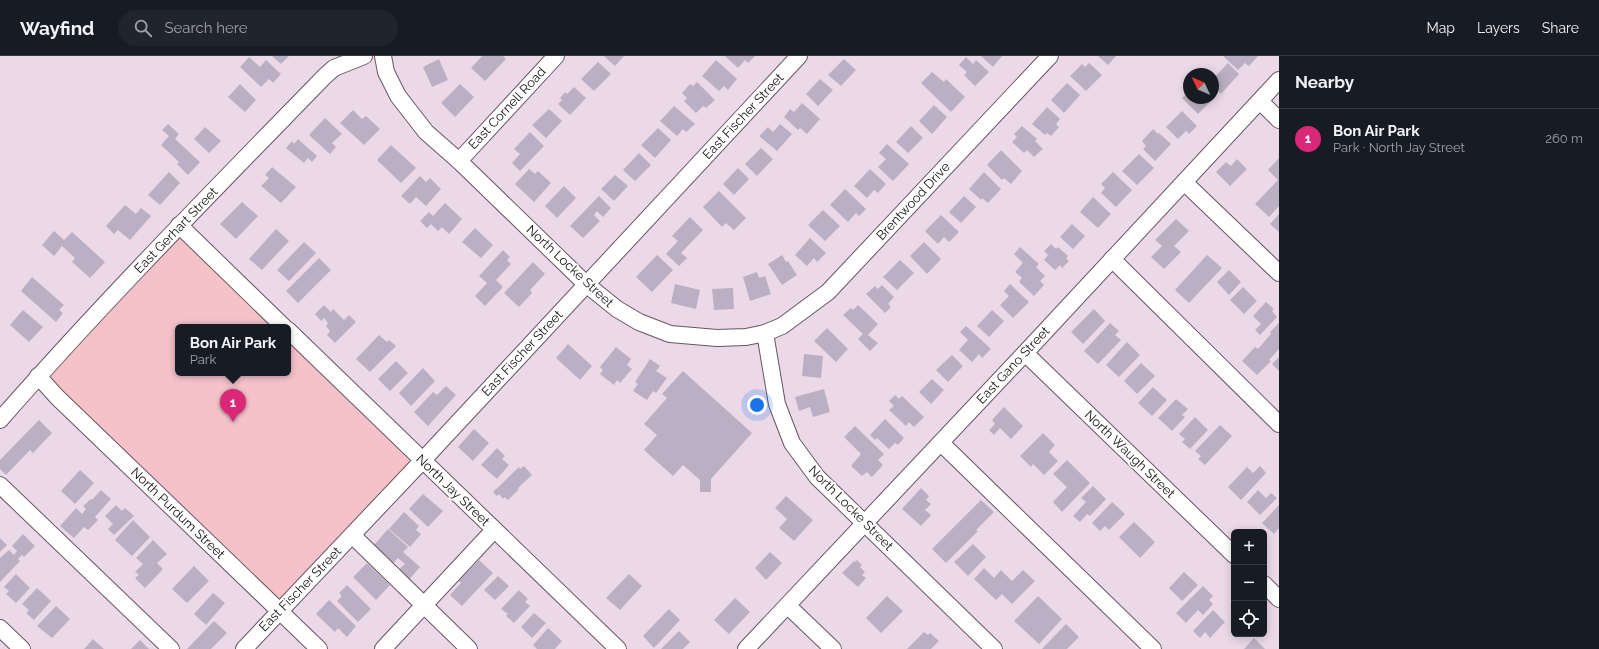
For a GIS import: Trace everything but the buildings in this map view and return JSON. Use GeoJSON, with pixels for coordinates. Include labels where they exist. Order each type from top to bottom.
{"type":"FeatureCollection","features":[{"type":"Feature","properties":{"kind":"street","name":"East Gerhart Street"},"geometry":{"type":"LineString","coordinates":[[0,420],[38,376],[179,225],[325,76],[334,68],[364,56]]}},
{"type":"Feature","properties":{"kind":"street","name":"North Locke Street"},"geometry":{"type":"LineString","coordinates":[[383,56],[386,72],[398,96],[426,132],[586,284],[617,309],[639,322],[670,334],[716,338],[746,337],[765,333],[777,404],[792,443],[817,477],[994,649]]}},
{"type":"Feature","properties":{"kind":"street","name":"East Cornell Road"},"geometry":{"type":"LineString","coordinates":[[458,161],[556,56]]}},
{"type":"Feature","properties":{"kind":"street","name":"East Fischer Street"},"geometry":{"type":"LineString","coordinates":[[244,649],[423,460],[799,56]]}},
{"type":"Feature","properties":{"kind":"street","name":"Brentwood Drive"},"geometry":{"type":"LineString","coordinates":[[765,333],[782,326],[828,292],[1050,56]]}},
{"type":"Feature","properties":{"kind":"street","name":"East Gano Street"},"geometry":{"type":"LineString","coordinates":[[746,649],[941,443],[1279,80]]}},
{"type":"Feature","properties":{"kind":"street"},"geometry":{"type":"LineString","coordinates":[[1260,101],[1279,120]]}},
{"type":"Feature","properties":{"kind":"street"},"geometry":{"type":"LineString","coordinates":[[1184,182],[1279,273]]}},
{"type":"Feature","properties":{"kind":"street"},"geometry":{"type":"LineString","coordinates":[[179,225],[281,324]]}},
{"type":"Feature","properties":{"kind":"street"},"geometry":{"type":"LineString","coordinates":[[1112,259],[1279,424]]}},
{"type":"Feature","properties":{"kind":"street","name":"North Jay Street"},"geometry":{"type":"LineString","coordinates":[[291,333],[618,649]]}},
{"type":"Feature","properties":{"kind":"street","name":"North Waugh Street"},"geometry":{"type":"LineString","coordinates":[[1025,353],[1231,552]]}},
{"type":"Feature","properties":{"kind":"street","name":"North Purdum Street"},"geometry":{"type":"LineString","coordinates":[[38,376],[57,397],[319,649]]}},
{"type":"Feature","properties":{"kind":"street"},"geometry":{"type":"LineString","coordinates":[[941,443],[1154,649]]}},
{"type":"Feature","properties":{"kind":"street"},"geometry":{"type":"LineString","coordinates":[[0,485],[171,649]]}},
{"type":"Feature","properties":{"kind":"street"},"geometry":{"type":"LineString","coordinates":[[383,649],[494,530]]}},
{"type":"Feature","properties":{"kind":"street"},"geometry":{"type":"LineString","coordinates":[[352,535],[469,649]]}},
{"type":"Feature","properties":{"kind":"street"},"geometry":{"type":"LineString","coordinates":[[1267,587],[1279,599]]}},
{"type":"Feature","properties":{"kind":"street"},"geometry":{"type":"LineString","coordinates":[[788,606],[833,649]]}},
{"type":"Feature","properties":{"kind":"street"},"geometry":{"type":"LineString","coordinates":[[0,628],[22,649]]}},
{"type":"Feature","properties":{"kind":"shaded area"},"geometry":{"type":"Polygon","coordinates":[[[179,225],[281,324],[175,324],[175,376],[291,376],[291,333],[423,460],[279,611],[38,376],[179,225]]]}},
{"type":"Feature","properties":{"kind":"place","name":"Bon Air Park"},"geometry":{"type":"Point","coordinates":[233,422]}}]}
